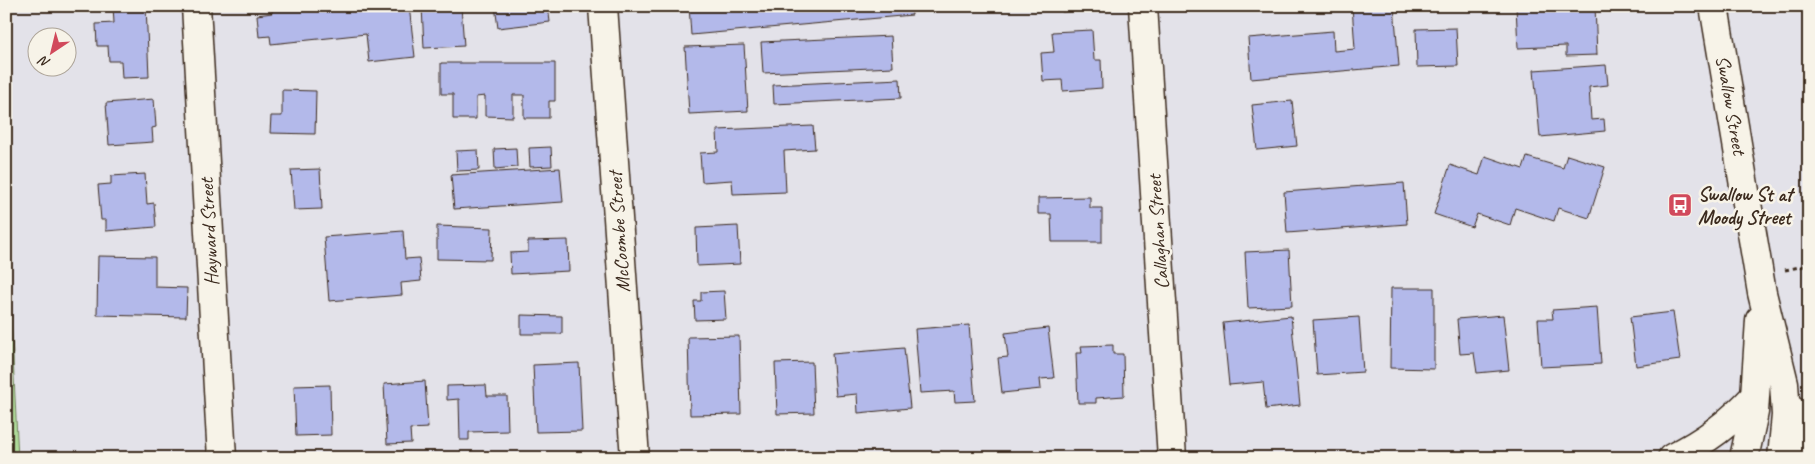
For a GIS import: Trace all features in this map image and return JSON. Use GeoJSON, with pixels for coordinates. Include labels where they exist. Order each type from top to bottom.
{"type":"FeatureCollection","features":[{"type":"Feature","properties":{"kind":"street","name":"Hayward Street"},"geometry":{"type":"LineString","coordinates":[[196,6],[222,458]]}},
{"type":"Feature","properties":{"kind":"street","name":"McCoombe Street"},"geometry":{"type":"LineString","coordinates":[[603,6],[635,458]]}},
{"type":"Feature","properties":{"kind":"street","name":"Callaghan Street"},"geometry":{"type":"LineString","coordinates":[[1143,6],[1172,458]]}},
{"type":"Feature","properties":{"kind":"street","name":"Swallow Street"},"geometry":{"type":"LineString","coordinates":[[1714,6],[1762,293],[1784,383],[1786,415],[1782,458]]}},
{"type":"Feature","properties":{"kind":"street","name":"Swallow Street"},"geometry":{"type":"LineString","coordinates":[[1744,458],[1751,428],[1755,396],[1762,293]]}},
{"type":"Feature","properties":{"kind":"street"},"geometry":{"type":"LineString","coordinates":[[1784,383],[1807,458]]}},
{"type":"Feature","properties":{"kind":"street"},"geometry":{"type":"LineString","coordinates":[[1672,458],[1697,445],[1725,426],[1755,396]]}},
{"type":"Feature","properties":{"kind":"green space"},"geometry":{"type":"Polygon","coordinates":[[[6,215],[18,458],[6,458],[6,215]]]}},
{"type":"Feature","properties":{"kind":"building"},"geometry":{"type":"Polygon","coordinates":[[[113,6],[146,6],[149,77],[122,78],[121,61],[109,61],[108,46],[97,46],[96,24],[114,23],[113,6]]]}},
{"type":"Feature","properties":{"kind":"building"},"geometry":{"type":"Polygon","coordinates":[[[272,6],[409,6],[415,57],[369,62],[366,34],[271,44],[270,36],[259,37],[257,15],[272,13],[272,6]]]}},
{"type":"Feature","properties":{"kind":"building"},"geometry":{"type":"Polygon","coordinates":[[[422,6],[461,6],[464,46],[424,48],[422,6]]]}},
{"type":"Feature","properties":{"kind":"building"},"geometry":{"type":"Polygon","coordinates":[[[495,6],[548,6],[550,22],[498,28],[495,6]]]}},
{"type":"Feature","properties":{"kind":"building"},"geometry":{"type":"Polygon","coordinates":[[[689,6],[911,6],[912,15],[691,35],[689,6]]]}},
{"type":"Feature","properties":{"kind":"building"},"geometry":{"type":"Polygon","coordinates":[[[1062,6],[1093,6],[1093,10],[1062,12],[1062,6]]]}},
{"type":"Feature","properties":{"kind":"building"},"geometry":{"type":"Polygon","coordinates":[[[1352,6],[1394,6],[1399,66],[1251,79],[1248,38],[1333,31],[1334,51],[1355,49],[1352,6]]]}},
{"type":"Feature","properties":{"kind":"building"},"geometry":{"type":"Polygon","coordinates":[[[1516,6],[1595,6],[1597,55],[1566,56],[1566,46],[1518,48],[1516,6]]]}},
{"type":"Feature","properties":{"kind":"building"},"geometry":{"type":"Polygon","coordinates":[[[1456,28],[1458,66],[1417,67],[1416,29],[1456,28]]]}},
{"type":"Feature","properties":{"kind":"building"},"geometry":{"type":"Polygon","coordinates":[[[1092,30],[1094,60],[1101,60],[1102,88],[1063,91],[1062,80],[1043,81],[1041,53],[1054,52],[1052,32],[1092,30]]]}},
{"type":"Feature","properties":{"kind":"building"},"geometry":{"type":"Polygon","coordinates":[[[891,36],[893,67],[763,73],[761,42],[891,36]]]}},
{"type":"Feature","properties":{"kind":"building"},"geometry":{"type":"Polygon","coordinates":[[[744,45],[748,111],[689,114],[685,47],[744,45]]]}},
{"type":"Feature","properties":{"kind":"building"},"geometry":{"type":"Polygon","coordinates":[[[441,63],[555,63],[555,101],[549,101],[549,118],[524,118],[524,95],[513,95],[513,117],[485,116],[485,96],[476,97],[476,119],[453,119],[453,94],[441,94],[441,63]]]}},
{"type":"Feature","properties":{"kind":"building"},"geometry":{"type":"Polygon","coordinates":[[[1606,65],[1608,85],[1589,87],[1591,120],[1604,119],[1605,131],[1540,137],[1534,70],[1606,65]]]}},
{"type":"Feature","properties":{"kind":"building"},"geometry":{"type":"Polygon","coordinates":[[[900,79],[901,98],[774,104],[773,85],[900,79]]]}},
{"type":"Feature","properties":{"kind":"building"},"geometry":{"type":"Polygon","coordinates":[[[282,90],[316,91],[315,134],[270,133],[271,116],[282,116],[282,90]]]}},
{"type":"Feature","properties":{"kind":"building"},"geometry":{"type":"Polygon","coordinates":[[[154,99],[156,127],[152,128],[153,142],[109,145],[106,103],[154,99]]]}},
{"type":"Feature","properties":{"kind":"building"},"geometry":{"type":"Polygon","coordinates":[[[1292,101],[1297,146],[1257,150],[1252,105],[1292,101]]]}},
{"type":"Feature","properties":{"kind":"building"},"geometry":{"type":"Polygon","coordinates":[[[813,126],[815,149],[784,151],[786,192],[733,194],[732,180],[702,182],[700,153],[718,152],[717,130],[813,126]]]}},
{"type":"Feature","properties":{"kind":"building"},"geometry":{"type":"Polygon","coordinates":[[[551,147],[552,166],[530,167],[529,148],[551,147]]]}},
{"type":"Feature","properties":{"kind":"building"},"geometry":{"type":"Polygon","coordinates":[[[516,148],[517,167],[495,169],[494,149],[516,148]]]}},
{"type":"Feature","properties":{"kind":"building"},"geometry":{"type":"Polygon","coordinates":[[[478,150],[479,170],[457,171],[456,151],[478,150]]]}},
{"type":"Feature","properties":{"kind":"building"},"geometry":{"type":"Polygon","coordinates":[[[1567,155],[1605,167],[1589,218],[1558,208],[1554,221],[1515,208],[1510,225],[1477,214],[1472,227],[1434,214],[1450,165],[1479,175],[1485,156],[1523,169],[1527,157],[1563,168],[1567,155]]]}},
{"type":"Feature","properties":{"kind":"building"},"geometry":{"type":"Polygon","coordinates":[[[560,168],[563,202],[454,209],[451,175],[560,168]]]}},
{"type":"Feature","properties":{"kind":"building"},"geometry":{"type":"Polygon","coordinates":[[[320,169],[322,209],[294,210],[291,170],[320,169]]]}},
{"type":"Feature","properties":{"kind":"building"},"geometry":{"type":"Polygon","coordinates":[[[145,174],[147,204],[154,203],[156,227],[106,231],[106,220],[101,220],[98,185],[111,184],[111,176],[145,174]]]}},
{"type":"Feature","properties":{"kind":"building"},"geometry":{"type":"Polygon","coordinates":[[[1404,183],[1407,224],[1287,233],[1284,192],[1404,183]]]}},
{"type":"Feature","properties":{"kind":"building"},"geometry":{"type":"Polygon","coordinates":[[[1090,197],[1090,208],[1102,208],[1102,242],[1052,242],[1051,214],[1038,214],[1038,198],[1090,197]]]}},
{"type":"Feature","properties":{"kind":"building"},"geometry":{"type":"Polygon","coordinates":[[[437,226],[492,228],[491,260],[437,259],[437,226]]]}},
{"type":"Feature","properties":{"kind":"building"},"geometry":{"type":"Polygon","coordinates":[[[738,226],[740,264],[697,266],[696,228],[738,226]]]}},
{"type":"Feature","properties":{"kind":"building"},"geometry":{"type":"Polygon","coordinates":[[[403,231],[405,259],[419,258],[421,281],[401,283],[402,295],[329,301],[324,237],[403,231]]]}},
{"type":"Feature","properties":{"kind":"building"},"geometry":{"type":"Polygon","coordinates":[[[568,240],[569,271],[511,274],[510,253],[528,252],[528,241],[568,240]]]}},
{"type":"Feature","properties":{"kind":"building"},"geometry":{"type":"Polygon","coordinates":[[[1289,250],[1292,306],[1248,308],[1245,252],[1289,250]]]}},
{"type":"Feature","properties":{"kind":"building"},"geometry":{"type":"Polygon","coordinates":[[[98,256],[155,257],[155,287],[187,288],[186,317],[97,315],[98,256]]]}},
{"type":"Feature","properties":{"kind":"building"},"geometry":{"type":"Polygon","coordinates":[[[1391,288],[1434,288],[1434,369],[1390,368],[1391,288]]]}},
{"type":"Feature","properties":{"kind":"building"},"geometry":{"type":"Polygon","coordinates":[[[724,291],[726,319],[695,320],[694,301],[701,301],[701,292],[724,291]]]}},
{"type":"Feature","properties":{"kind":"building"},"geometry":{"type":"Polygon","coordinates":[[[1597,307],[1601,364],[1541,367],[1538,319],[1553,319],[1552,310],[1597,307]]]}},
{"type":"Feature","properties":{"kind":"building"},"geometry":{"type":"Polygon","coordinates":[[[1673,312],[1680,360],[1636,366],[1630,317],[1673,312]]]}},
{"type":"Feature","properties":{"kind":"building"},"geometry":{"type":"Polygon","coordinates":[[[521,315],[562,316],[562,334],[521,334],[521,315]]]}},
{"type":"Feature","properties":{"kind":"building"},"geometry":{"type":"Polygon","coordinates":[[[1503,315],[1509,370],[1477,373],[1474,353],[1460,354],[1457,319],[1503,315]]]}},
{"type":"Feature","properties":{"kind":"building"},"geometry":{"type":"Polygon","coordinates":[[[1291,316],[1300,405],[1266,409],[1263,382],[1229,385],[1223,323],[1291,316]]]}},
{"type":"Feature","properties":{"kind":"building"},"geometry":{"type":"Polygon","coordinates":[[[1359,317],[1363,372],[1317,375],[1313,320],[1359,317]]]}},
{"type":"Feature","properties":{"kind":"building"},"geometry":{"type":"Polygon","coordinates":[[[969,325],[975,401],[955,402],[954,391],[920,393],[915,329],[969,325]]]}},
{"type":"Feature","properties":{"kind":"building"},"geometry":{"type":"Polygon","coordinates":[[[1048,328],[1054,378],[1040,379],[1041,389],[1002,393],[998,358],[1008,357],[1005,333],[1048,328]]]}},
{"type":"Feature","properties":{"kind":"building"},"geometry":{"type":"Polygon","coordinates":[[[739,336],[741,414],[690,415],[688,337],[739,336]]]}},
{"type":"Feature","properties":{"kind":"building"},"geometry":{"type":"Polygon","coordinates":[[[1113,345],[1113,354],[1123,354],[1124,396],[1096,398],[1096,403],[1078,403],[1076,353],[1082,353],[1081,346],[1113,345]]]}},
{"type":"Feature","properties":{"kind":"building"},"geometry":{"type":"Polygon","coordinates":[[[904,348],[910,408],[858,413],[857,394],[836,396],[832,354],[904,348]]]}},
{"type":"Feature","properties":{"kind":"building"},"geometry":{"type":"Polygon","coordinates":[[[812,362],[814,413],[777,414],[775,363],[812,362]]]}},
{"type":"Feature","properties":{"kind":"building"},"geometry":{"type":"Polygon","coordinates":[[[579,363],[582,431],[536,432],[533,365],[579,363]]]}},
{"type":"Feature","properties":{"kind":"building"},"geometry":{"type":"Polygon","coordinates":[[[425,381],[428,428],[410,429],[411,443],[387,444],[384,384],[425,381]]]}},
{"type":"Feature","properties":{"kind":"building"},"geometry":{"type":"Polygon","coordinates":[[[330,385],[331,435],[296,436],[294,386],[330,385]]]}},
{"type":"Feature","properties":{"kind":"building"},"geometry":{"type":"Polygon","coordinates":[[[486,385],[487,396],[507,396],[508,431],[469,432],[469,440],[460,440],[459,399],[447,400],[447,386],[486,385]]]}},
{"type":"Feature","properties":{"kind":"place","name":"Swallow St at Moody Street"},"geometry":{"type":"Point","coordinates":[1680,205]}}]}
